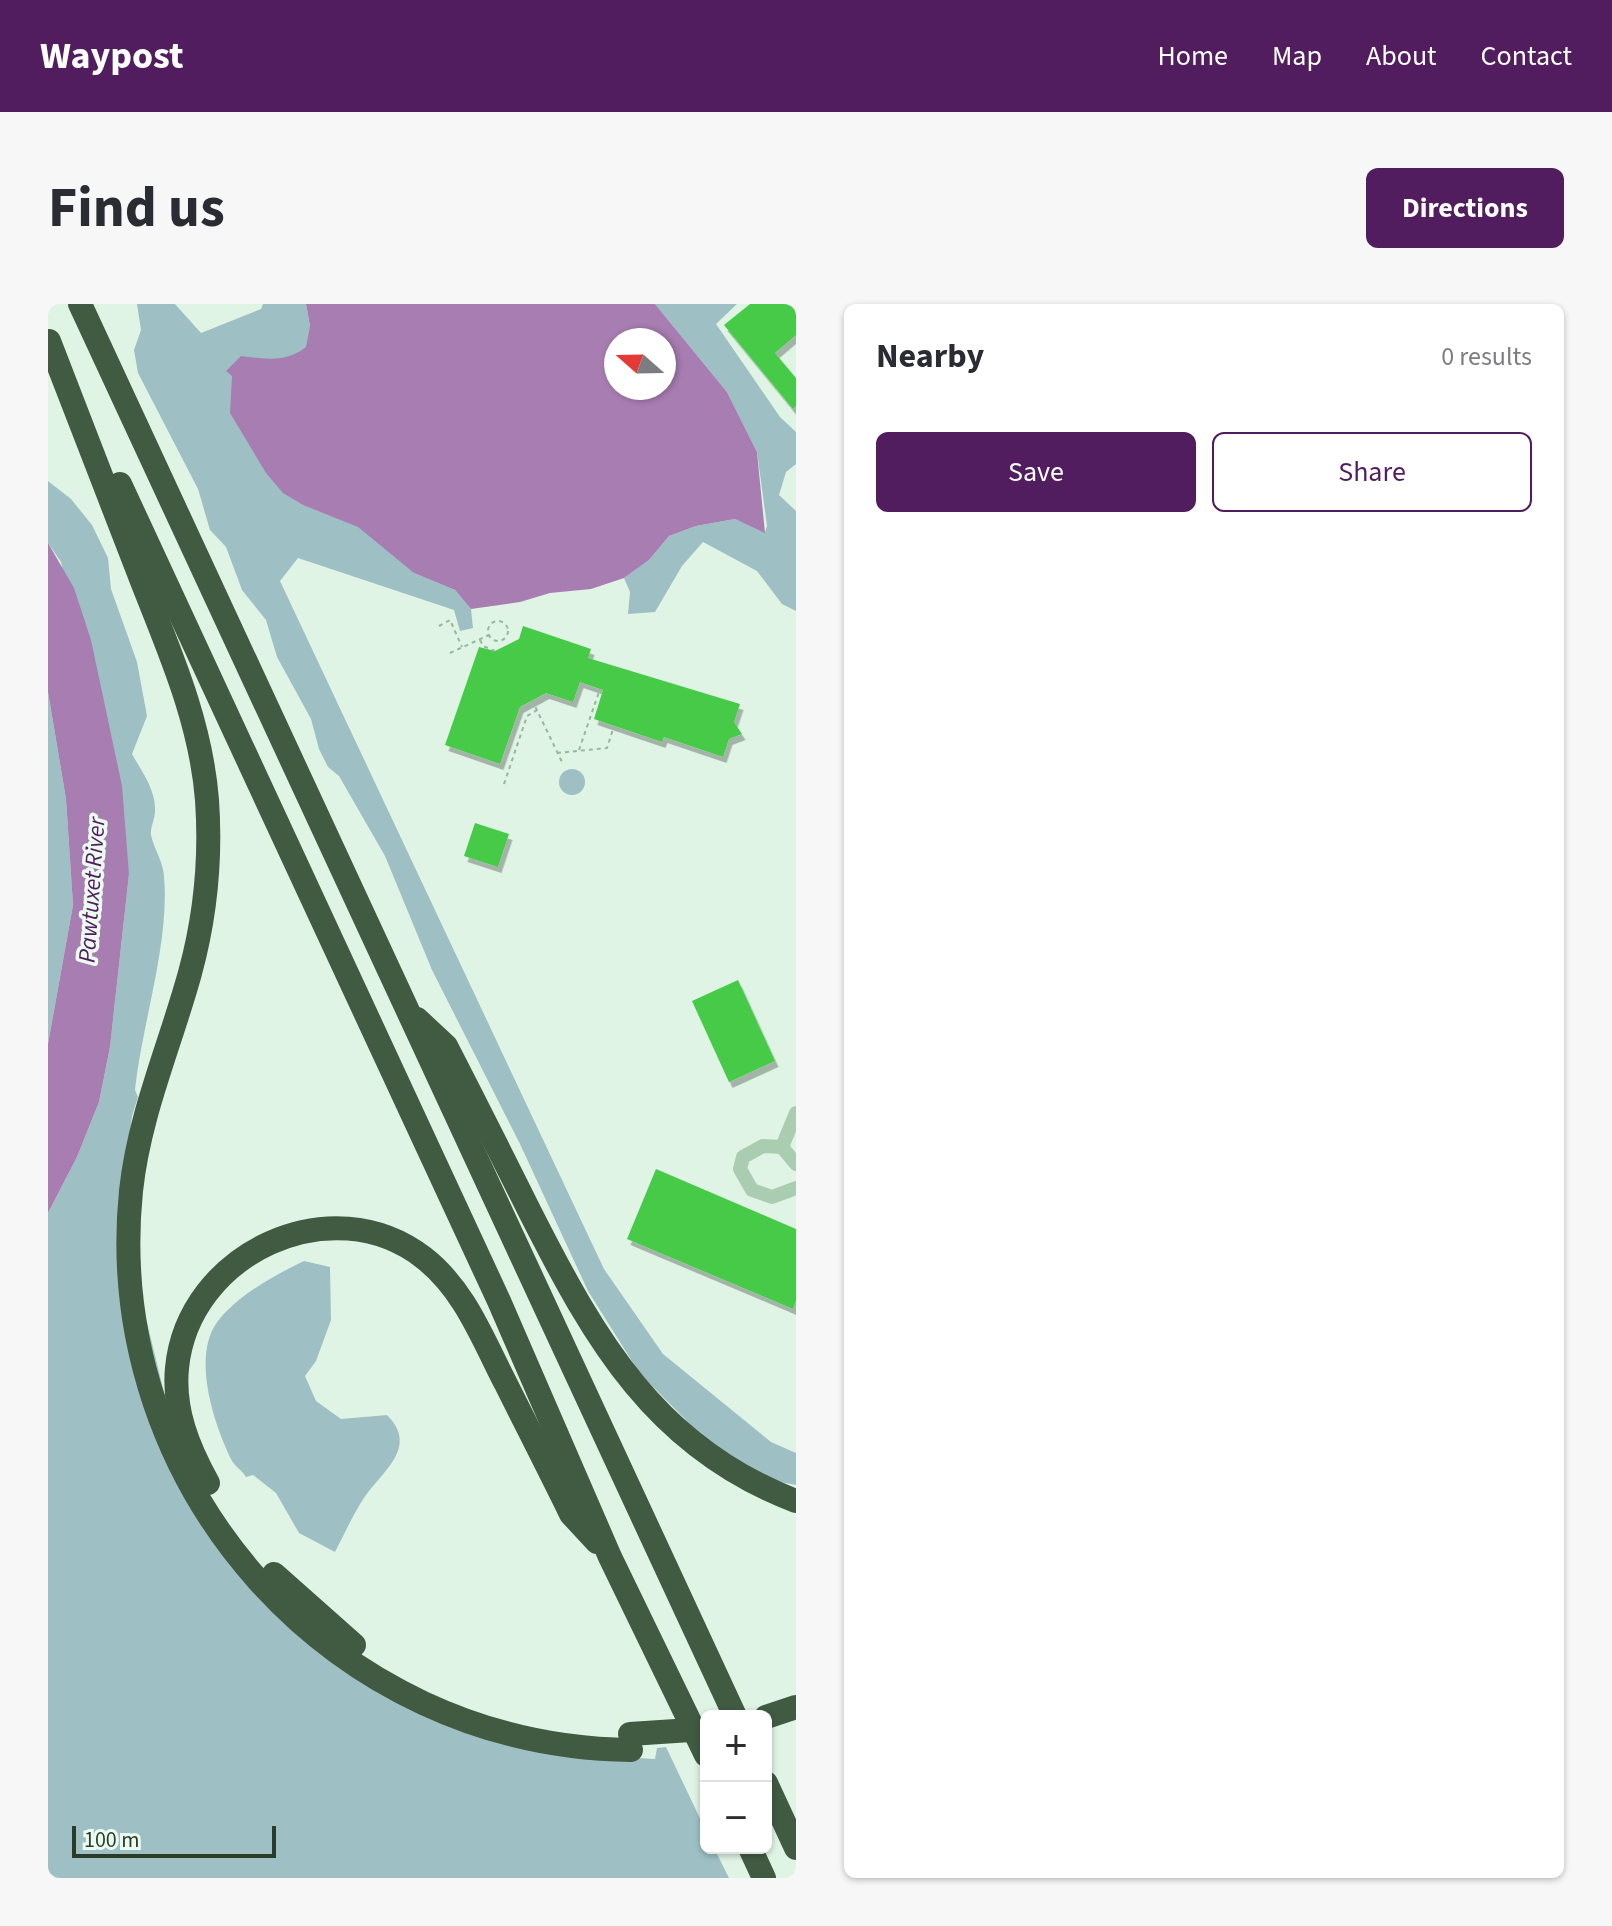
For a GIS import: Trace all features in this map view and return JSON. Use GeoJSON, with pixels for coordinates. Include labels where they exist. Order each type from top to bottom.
{"type":"FeatureCollection","features":[{"type":"Feature","properties":{"kind":"highway"},"geometry":{"type":"LineString","coordinates":[[80,304],[732,1710]]}},
{"type":"Feature","properties":{"kind":"highway"},"geometry":{"type":"LineString","coordinates":[[48,340],[202,657],[499,1301],[610,1557],[700,1743]]}},
{"type":"Feature","properties":{"kind":"highway"},"geometry":{"type":"LineString","coordinates":[[48,340],[179,674],[205,776],[208,852],[199,928],[191,970],[143,1123],[129,1215],[132,1307],[137,1336],[171,1446],[216,1527],[252,1574],[292,1617],[357,1667],[423,1703],[496,1730],[567,1745],[631,1742],[700,1745]]}},
{"type":"Feature","properties":{"kind":"highway"},"geometry":{"type":"LineString","coordinates":[[408,1011],[446,1046],[569,1288],[619,1368],[656,1409],[704,1451],[755,1484],[796,1501]]}},
{"type":"Feature","properties":{"kind":"highway"},"geometry":{"type":"LineString","coordinates":[[610,1557],[571,1514],[465,1304],[448,1280],[415,1251],[360,1230],[326,1228],[294,1233],[263,1245],[235,1262],[201,1301],[185,1332],[177,1367],[180,1420],[212,1490],[246,1541],[283,1584],[343,1637],[431,1688],[481,1709],[529,1722],[631,1742],[700,1730]]}},
{"type":"Feature","properties":{"kind":"highway"},"geometry":{"type":"LineString","coordinates":[[772,1796],[796,1848]]}},
{"type":"Feature","properties":{"kind":"highway"},"geometry":{"type":"LineString","coordinates":[[753,1854],[764,1878]]}},
{"type":"Feature","properties":{"kind":"street"},"geometry":{"type":"LineString","coordinates":[[782,1147],[795,1116]]}},
{"type":"Feature","properties":{"kind":"street"},"geometry":{"type":"LineString","coordinates":[[796,1164],[782,1147],[763,1146],[743,1157],[740,1169],[752,1190],[772,1197],[796,1188]]}},
{"type":"Feature","properties":{"kind":"path"},"geometry":{"type":"LineString","coordinates":[[439,626],[450,620],[462,647]]}},
{"type":"Feature","properties":{"kind":"path"},"geometry":{"type":"LineString","coordinates":[[489,635],[491,623],[503,622],[508,633],[502,640]]}},
{"type":"Feature","properties":{"kind":"path"},"geometry":{"type":"LineString","coordinates":[[450,653],[489,635]]}},
{"type":"Feature","properties":{"kind":"path"},"geometry":{"type":"LineString","coordinates":[[489,635],[502,640]]}},
{"type":"Feature","properties":{"kind":"path"},"geometry":{"type":"LineString","coordinates":[[479,639],[483,646],[495,651]]}},
{"type":"Feature","properties":{"kind":"path"},"geometry":{"type":"LineString","coordinates":[[502,640],[505,646]]}},
{"type":"Feature","properties":{"kind":"path"},"geometry":{"type":"LineString","coordinates":[[579,751],[600,689]]}},
{"type":"Feature","properties":{"kind":"path"},"geometry":{"type":"LineString","coordinates":[[532,700],[562,762]]}},
{"type":"Feature","properties":{"kind":"path"},"geometry":{"type":"LineString","coordinates":[[504,784],[527,716],[537,710]]}},
{"type":"Feature","properties":{"kind":"path"},"geometry":{"type":"LineString","coordinates":[[557,753],[607,748],[614,726]]}},
{"type":"Feature","properties":{"kind":"shaded area"},"geometry":{"type":"Polygon","coordinates":[[[137,304],[175,304],[201,333],[261,309],[263,304],[306,304],[310,326],[414,573],[455,590],[471,609],[473,628],[460,631],[454,610],[298,558],[280,581],[604,1269],[663,1354],[771,1442],[796,1453],[796,1485],[765,1479],[694,1434],[685,1419],[640,1374],[588,1291],[520,1144],[432,970],[385,856],[339,776],[328,767],[319,749],[311,719],[277,657],[266,620],[242,590],[226,547],[210,530],[198,489],[138,373],[134,350],[141,330],[137,304]]]}},
{"type":"Feature","properties":{"kind":"shaded area"},"geometry":{"type":"Polygon","coordinates":[[[655,304],[737,304],[716,324],[780,417],[796,432],[796,464],[786,472],[779,495],[796,511],[796,611],[782,604],[757,571],[703,542],[682,566],[655,612],[628,614],[630,592],[624,578],[649,560],[669,536],[696,526],[735,519],[765,532],[767,526],[757,452],[727,392],[655,304]]]}},
{"type":"Feature","properties":{"kind":"shaded area"},"geometry":{"type":"Polygon","coordinates":[[[48,481],[71,499],[92,525],[108,558],[111,589],[137,662],[147,716],[132,754],[148,781],[155,803],[151,835],[163,871],[165,902],[159,955],[135,1090],[138,1097],[132,1116],[121,1215],[192,1508],[372,1683],[580,1755],[655,1759],[657,1748],[666,1747],[700,1818],[700,1854],[717,1854],[729,1878],[48,1878],[48,1213],[77,1157],[99,1102],[110,1047],[129,874],[61,562],[48,543],[48,481]]]}},
{"type":"Feature","properties":{"kind":"shaded area"},"geometry":{"type":"Polygon","coordinates":[[[48,692],[66,799],[73,905],[48,1044],[48,692]]]}},
{"type":"Feature","properties":{"kind":"shaded area"},"geometry":{"type":"Polygon","coordinates":[[[572,769],[581,773],[585,782],[581,791],[572,795],[563,791],[559,782],[563,773],[572,769]]]}},
{"type":"Feature","properties":{"kind":"shaded area"},"geometry":{"type":"Polygon","coordinates":[[[304,1261],[330,1267],[331,1320],[316,1361],[305,1376],[316,1401],[341,1419],[387,1415],[396,1426],[399,1437],[395,1457],[366,1495],[335,1552],[299,1533],[276,1493],[253,1475],[246,1477],[232,1461],[218,1428],[208,1390],[206,1352],[218,1321],[258,1286],[304,1261]]]}},
{"type":"Feature","properties":{"kind":"water"},"geometry":{"type":"Polygon","coordinates":[[[306,304],[655,304],[675,328],[604,328],[604,400],[676,400],[676,330],[727,392],[757,452],[765,533],[735,519],[696,526],[669,536],[649,560],[624,578],[591,589],[550,593],[520,602],[471,609],[455,590],[414,573],[358,527],[303,505],[283,493],[266,473],[230,413],[232,376],[226,371],[241,356],[275,359],[290,356],[306,347],[310,326],[306,304]]]}},
{"type":"Feature","properties":{"kind":"water","name":"Pawtuxet River"},"geometry":{"type":"Polygon","coordinates":[[[48,543],[74,588],[91,640],[122,786],[129,874],[110,1047],[99,1102],[77,1157],[48,1213],[48,1044],[73,905],[66,799],[48,692],[48,543]]]}},
{"type":"Feature","properties":{"kind":"building"},"geometry":{"type":"Polygon","coordinates":[[[750,304],[796,304],[796,335],[775,353],[796,378],[796,406],[793,409],[724,325],[750,304]]]}},
{"type":"Feature","properties":{"kind":"building"},"geometry":{"type":"Polygon","coordinates":[[[523,626],[591,649],[588,658],[740,704],[734,722],[742,734],[729,739],[723,757],[664,737],[662,742],[594,719],[603,690],[580,682],[573,702],[546,693],[520,707],[500,764],[445,745],[479,647],[495,651],[519,639],[523,626]]]}},
{"type":"Feature","properties":{"kind":"building"},"geometry":{"type":"Polygon","coordinates":[[[475,823],[509,834],[498,867],[464,856],[475,823]]]}},
{"type":"Feature","properties":{"kind":"building"},"geometry":{"type":"Polygon","coordinates":[[[738,980],[775,1061],[729,1082],[692,1001],[738,980]]]}},
{"type":"Feature","properties":{"kind":"building"},"geometry":{"type":"Polygon","coordinates":[[[656,1169],[796,1229],[796,1301],[793,1309],[627,1239],[656,1169]]]}}]}
